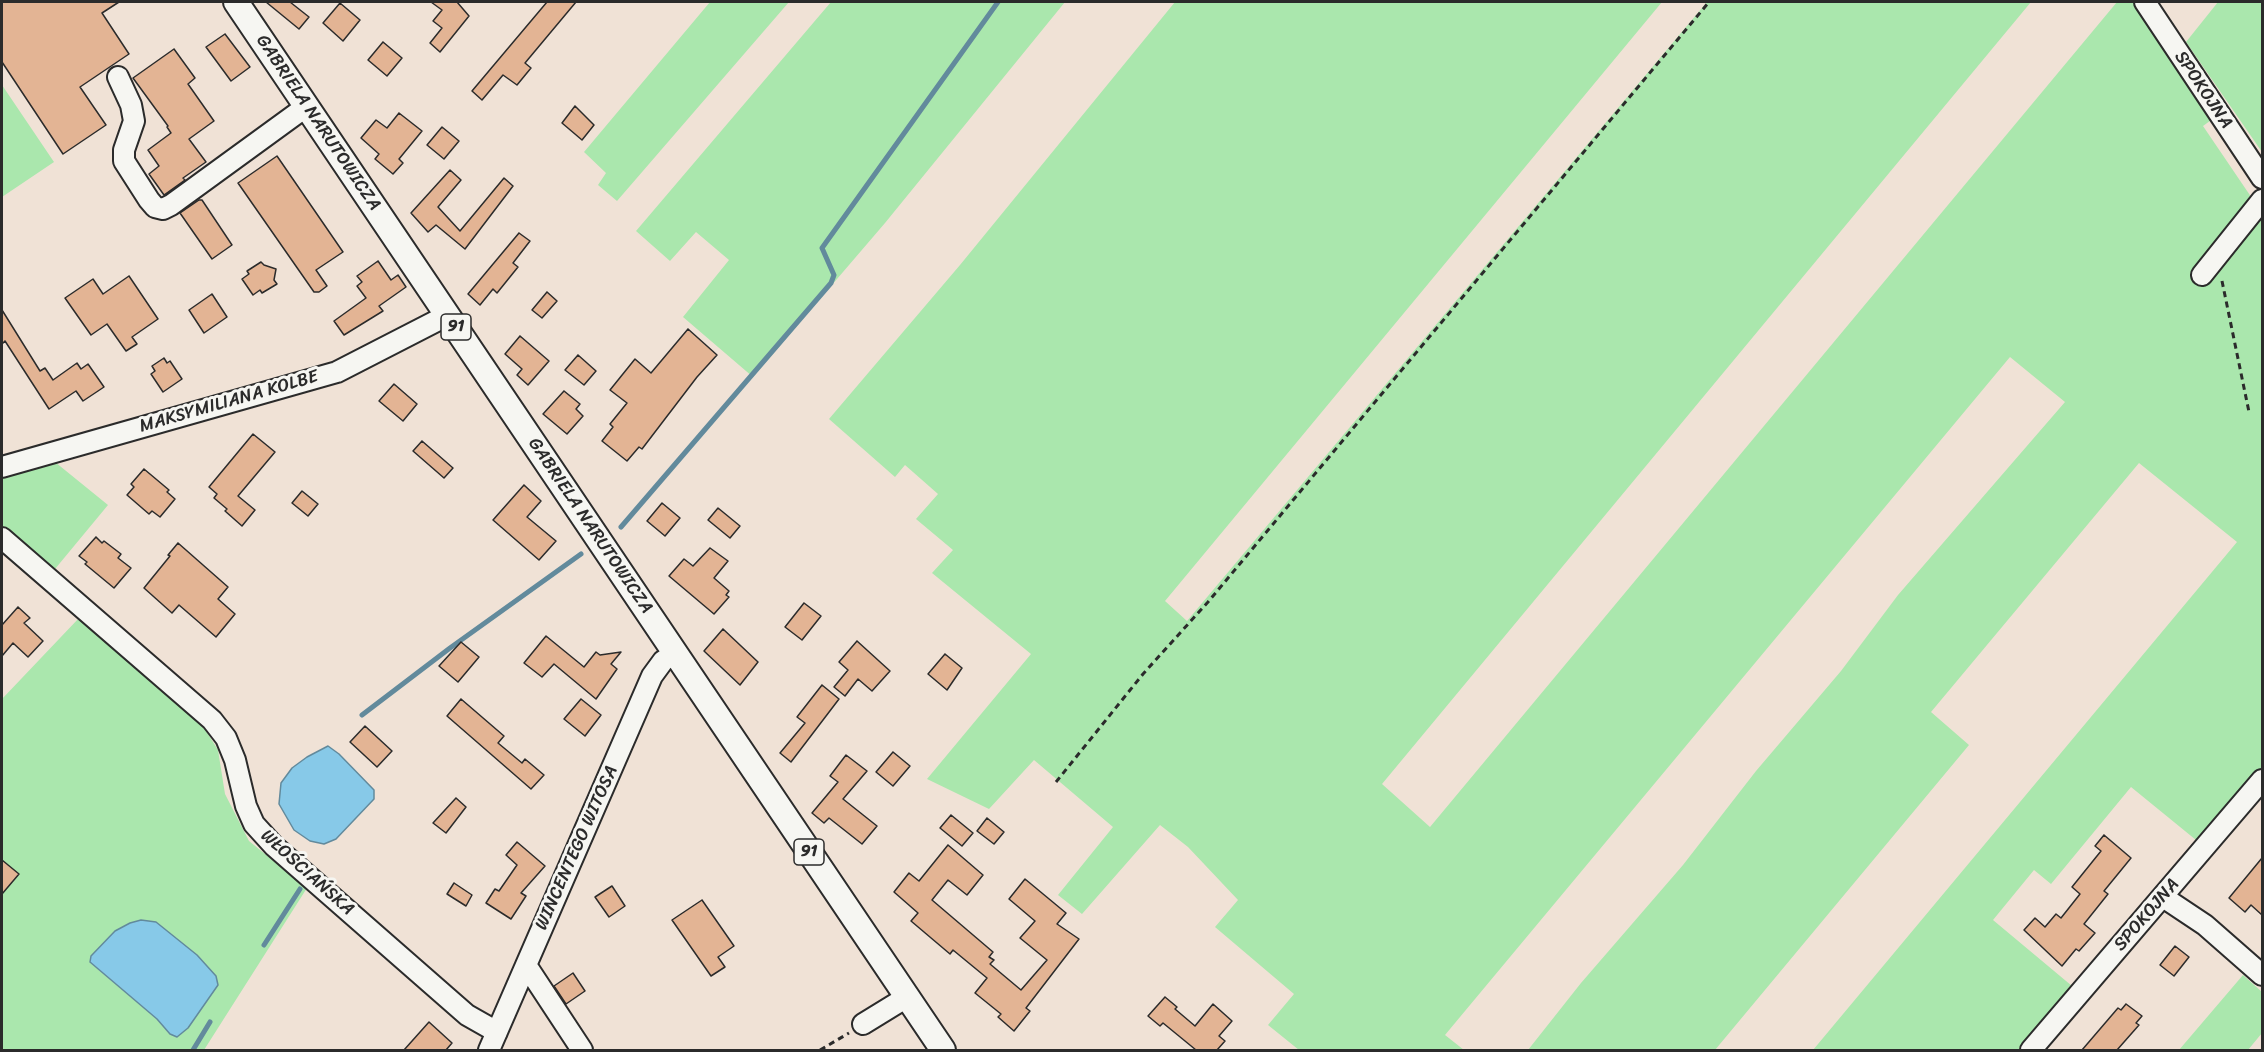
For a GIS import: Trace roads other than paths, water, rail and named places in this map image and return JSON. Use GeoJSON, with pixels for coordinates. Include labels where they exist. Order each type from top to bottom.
{"type":"FeatureCollection","features":[{"type":"Feature","properties":{"kind":"main road","name":"GABRIELA NARUTOWICZA"},"geometry":{"type":"LineString","coordinates":[[236,2],[943,1050]]}},
{"type":"Feature","properties":{"kind":"street","name":"SPOKOJNA"},"geometry":{"type":"LineString","coordinates":[[2145,2],[2262,178]]}},
{"type":"Feature","properties":{"kind":"street"},"geometry":{"type":"LineString","coordinates":[[118,77],[131,105],[134,121],[124,150],[124,161],[149,200],[155,207],[163,209],[307,106]]}},
{"type":"Feature","properties":{"kind":"street"},"geometry":{"type":"LineString","coordinates":[[2202,275],[2262,200]]}},
{"type":"Feature","properties":{"kind":"street","name":"MAKSYMILIANA KOLBE"},"geometry":{"type":"LineString","coordinates":[[2,467],[337,372],[447,315]]}},
{"type":"Feature","properties":{"kind":"street","name":"WŁOŚCIAŃSKA"},"geometry":{"type":"LineString","coordinates":[[2,538],[212,720],[226,738],[231,749],[246,806],[254,824],[274,846],[467,1015],[493,1041]]}},
{"type":"Feature","properties":{"kind":"street","name":"WINCENTEGO WITOSA"},"geometry":{"type":"LineString","coordinates":[[493,1041],[652,676],[663,661],[675,653]]}},
{"type":"Feature","properties":{"kind":"street","name":"SPOKOJNA"},"geometry":{"type":"LineString","coordinates":[[2031,1050],[2262,780]]}},
{"type":"Feature","properties":{"kind":"street"},"geometry":{"type":"LineString","coordinates":[[2163,897],[2205,924],[2262,975]]}},
{"type":"Feature","properties":{"kind":"street"},"geometry":{"type":"LineString","coordinates":[[526,965],[582,1050]]}},
{"type":"Feature","properties":{"kind":"street"},"geometry":{"type":"LineString","coordinates":[[863,1024],[907,997]]}},
{"type":"Feature","properties":{"kind":"water"},"geometry":{"type":"Polygon","coordinates":[[[328,746],[339,754],[374,790],[374,799],[336,839],[324,844],[310,841],[294,830],[279,804],[281,783],[292,768],[328,746]]]}},
{"type":"Feature","properties":{"kind":"water"},"geometry":{"type":"Polygon","coordinates":[[[141,920],[156,922],[197,955],[216,976],[218,985],[188,1028],[177,1037],[170,1034],[157,1019],[90,962],[91,956],[115,931],[141,920]]]}},
{"type":"Feature","properties":{"kind":"waterway"},"geometry":{"type":"LineString","coordinates":[[621,527],[831,283],[834,275],[822,248],[998,2]]}},
{"type":"Feature","properties":{"kind":"waterway"},"geometry":{"type":"LineString","coordinates":[[362,715],[450,648],[581,554]]}},
{"type":"Feature","properties":{"kind":"waterway"},"geometry":{"type":"LineString","coordinates":[[264,945],[300,889]]}},
{"type":"Feature","properties":{"kind":"waterway"},"geometry":{"type":"LineString","coordinates":[[193,1050],[210,1022]]}}]}
